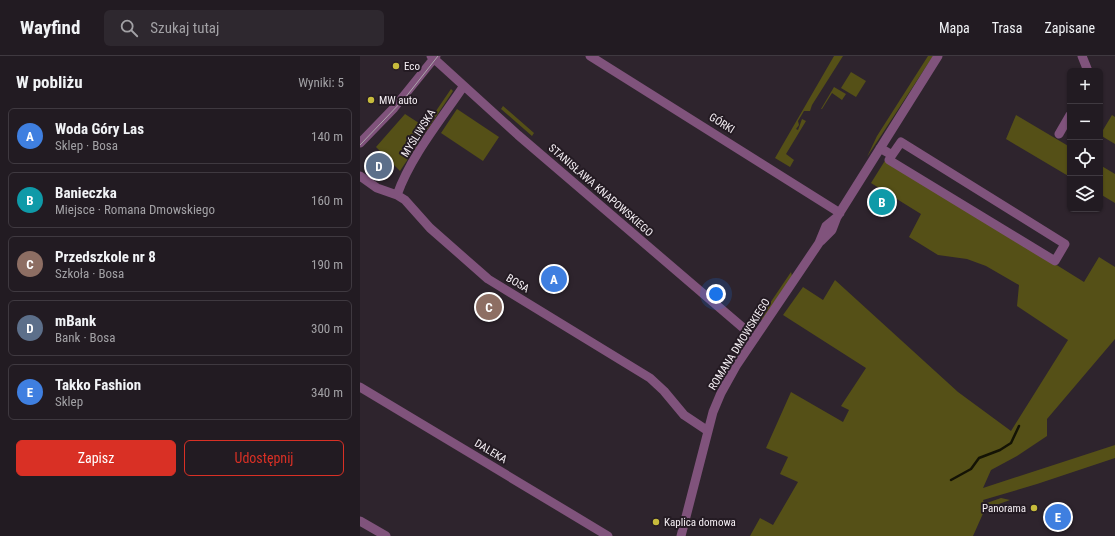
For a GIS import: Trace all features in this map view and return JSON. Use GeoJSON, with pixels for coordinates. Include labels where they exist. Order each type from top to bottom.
{"type":"FeatureCollection","features":[{"type":"Feature","properties":{"kind":"street","name":"GÓRKI"},"geometry":{"type":"LineString","coordinates":[[590,56],[838,215]]}},
{"type":"Feature","properties":{"kind":"street","name":"ROMANA DMOWSKIEGO"},"geometry":{"type":"LineString","coordinates":[[681,536],[708,430],[721,393],[755,338],[819,243],[826,226],[838,215],[938,56]]}},
{"type":"Feature","properties":{"kind":"street"},"geometry":{"type":"LineString","coordinates":[[1082,56],[1087,68]]}},
{"type":"Feature","properties":{"kind":"street"},"geometry":{"type":"LineString","coordinates":[[360,143],[394,108],[434,57]]}},
{"type":"Feature","properties":{"kind":"street","name":"STANISŁAWA KNAPOWSKIEGO"},"geometry":{"type":"LineString","coordinates":[[434,57],[463,87],[755,338]]}},
{"type":"Feature","properties":{"kind":"street","name":"MYŚLIWSKA"},"geometry":{"type":"LineString","coordinates":[[397,195],[402,182],[428,138],[463,87]]}},
{"type":"Feature","properties":{"kind":"street"},"geometry":{"type":"LineString","coordinates":[[1059,134],[1067,120]]}},
{"type":"Feature","properties":{"kind":"street"},"geometry":{"type":"LineString","coordinates":[[901,142],[1065,244],[1055,262],[889,160],[892,155],[901,142]]}},
{"type":"Feature","properties":{"kind":"street"},"geometry":{"type":"LineString","coordinates":[[880,148],[892,155]]}},
{"type":"Feature","properties":{"kind":"street","name":"BOSA"},"geometry":{"type":"LineString","coordinates":[[360,176],[377,188],[397,195],[408,202],[430,228],[484,276],[650,378],[664,391],[684,415],[708,430]]}},
{"type":"Feature","properties":{"kind":"street","name":"DALEKA"},"geometry":{"type":"LineString","coordinates":[[360,387],[608,536]]}},
{"type":"Feature","properties":{"kind":"street"},"geometry":{"type":"LineString","coordinates":[[360,521],[386,536]]}},
{"type":"Feature","properties":{"kind":"shaded area"},"geometry":{"type":"Polygon","coordinates":[[[834,56],[843,56],[812,105],[810,111],[804,111],[798,121],[799,125],[796,129],[798,130],[802,119],[806,121],[786,154],[794,160],[790,167],[775,158],[834,56]]]}},
{"type":"Feature","properties":{"kind":"shaded area"},"geometry":{"type":"Polygon","coordinates":[[[928,56],[933,56],[867,157],[877,136],[928,56]]]}},
{"type":"Feature","properties":{"kind":"shaded area"},"geometry":{"type":"Polygon","coordinates":[[[851,72],[866,81],[856,97],[841,88],[851,72]]]}},
{"type":"Feature","properties":{"kind":"shaded area"},"geometry":{"type":"Polygon","coordinates":[[[834,87],[846,94],[842,100],[832,93],[821,109],[834,87]]]}},
{"type":"Feature","properties":{"kind":"shaded area"},"geometry":{"type":"Polygon","coordinates":[[[451,89],[453,91],[400,171],[376,147],[405,114],[425,127],[451,89]]]}},
{"type":"Feature","properties":{"kind":"shaded area"},"geometry":{"type":"Polygon","coordinates":[[[503,106],[534,133],[532,136],[501,109],[503,106]]]}},
{"type":"Feature","properties":{"kind":"shaded area"},"geometry":{"type":"Polygon","coordinates":[[[457,109],[499,137],[483,161],[441,133],[457,109]]]}},
{"type":"Feature","properties":{"kind":"shaded area"},"geometry":{"type":"Polygon","coordinates":[[[1016,115],[1067,145],[1067,175],[1006,139],[1016,115]]]}},
{"type":"Feature","properties":{"kind":"shaded area"},"geometry":{"type":"Polygon","coordinates":[[[1112,115],[1115,117],[1115,144],[1103,137],[1103,130],[1112,115]]]}},
{"type":"Feature","properties":{"kind":"shaded area"},"geometry":{"type":"Polygon","coordinates":[[[886,159],[1084,282],[1099,257],[1115,267],[1115,339],[1047,419],[1047,436],[1017,456],[991,470],[983,488],[1115,445],[1115,458],[983,500],[984,504],[1001,498],[1010,500],[985,509],[973,536],[750,536],[760,518],[773,525],[798,482],[780,474],[788,457],[766,448],[791,392],[843,422],[849,410],[841,406],[866,368],[783,315],[803,287],[823,300],[835,280],[958,392],[1011,431],[1068,340],[1017,306],[1019,285],[986,266],[967,259],[938,255],[909,237],[921,214],[871,183],[886,159]]]}},
{"type":"Feature","properties":{"kind":"shaded area"},"geometry":{"type":"Polygon","coordinates":[[[1103,167],[1115,174],[1115,203],[1103,196],[1103,167]]]}},
{"type":"Feature","properties":{"kind":"shaded area"},"geometry":{"type":"Polygon","coordinates":[[[791,272],[792,276],[762,320],[760,318],[791,272]]]}},
{"type":"Feature","properties":{"kind":"waterway"},"geometry":{"type":"LineString","coordinates":[[951,480],[971,469],[979,458],[1000,450],[1011,443],[1019,426]]}},
{"type":"Feature","properties":{"kind":"tram line"},"geometry":{"type":"LineString","coordinates":[[360,145],[405,98],[438,56]]}},
{"type":"Feature","properties":{"kind":"place","name":"Eco"},"geometry":{"type":"Point","coordinates":[396,66]}},
{"type":"Feature","properties":{"kind":"place","name":"MW auto"},"geometry":{"type":"Point","coordinates":[371,100]}},
{"type":"Feature","properties":{"kind":"place","name":"mBank"},"geometry":{"type":"Point","coordinates":[379,166]}},
{"type":"Feature","properties":{"kind":"place","name":"Banieczka"},"geometry":{"type":"Point","coordinates":[882,202]}},
{"type":"Feature","properties":{"kind":"place","name":"Woda Góry Las"},"geometry":{"type":"Point","coordinates":[554,279]}},
{"type":"Feature","properties":{"kind":"place","name":"Przedszkole nr 8"},"geometry":{"type":"Point","coordinates":[489,307]}},
{"type":"Feature","properties":{"kind":"place","name":"Panorama"},"geometry":{"type":"Point","coordinates":[1034,508]}},
{"type":"Feature","properties":{"kind":"place","name":"Takko Fashion"},"geometry":{"type":"Point","coordinates":[1058,517]}},
{"type":"Feature","properties":{"kind":"place","name":"Kaplica domowa"},"geometry":{"type":"Point","coordinates":[656,522]}}]}
